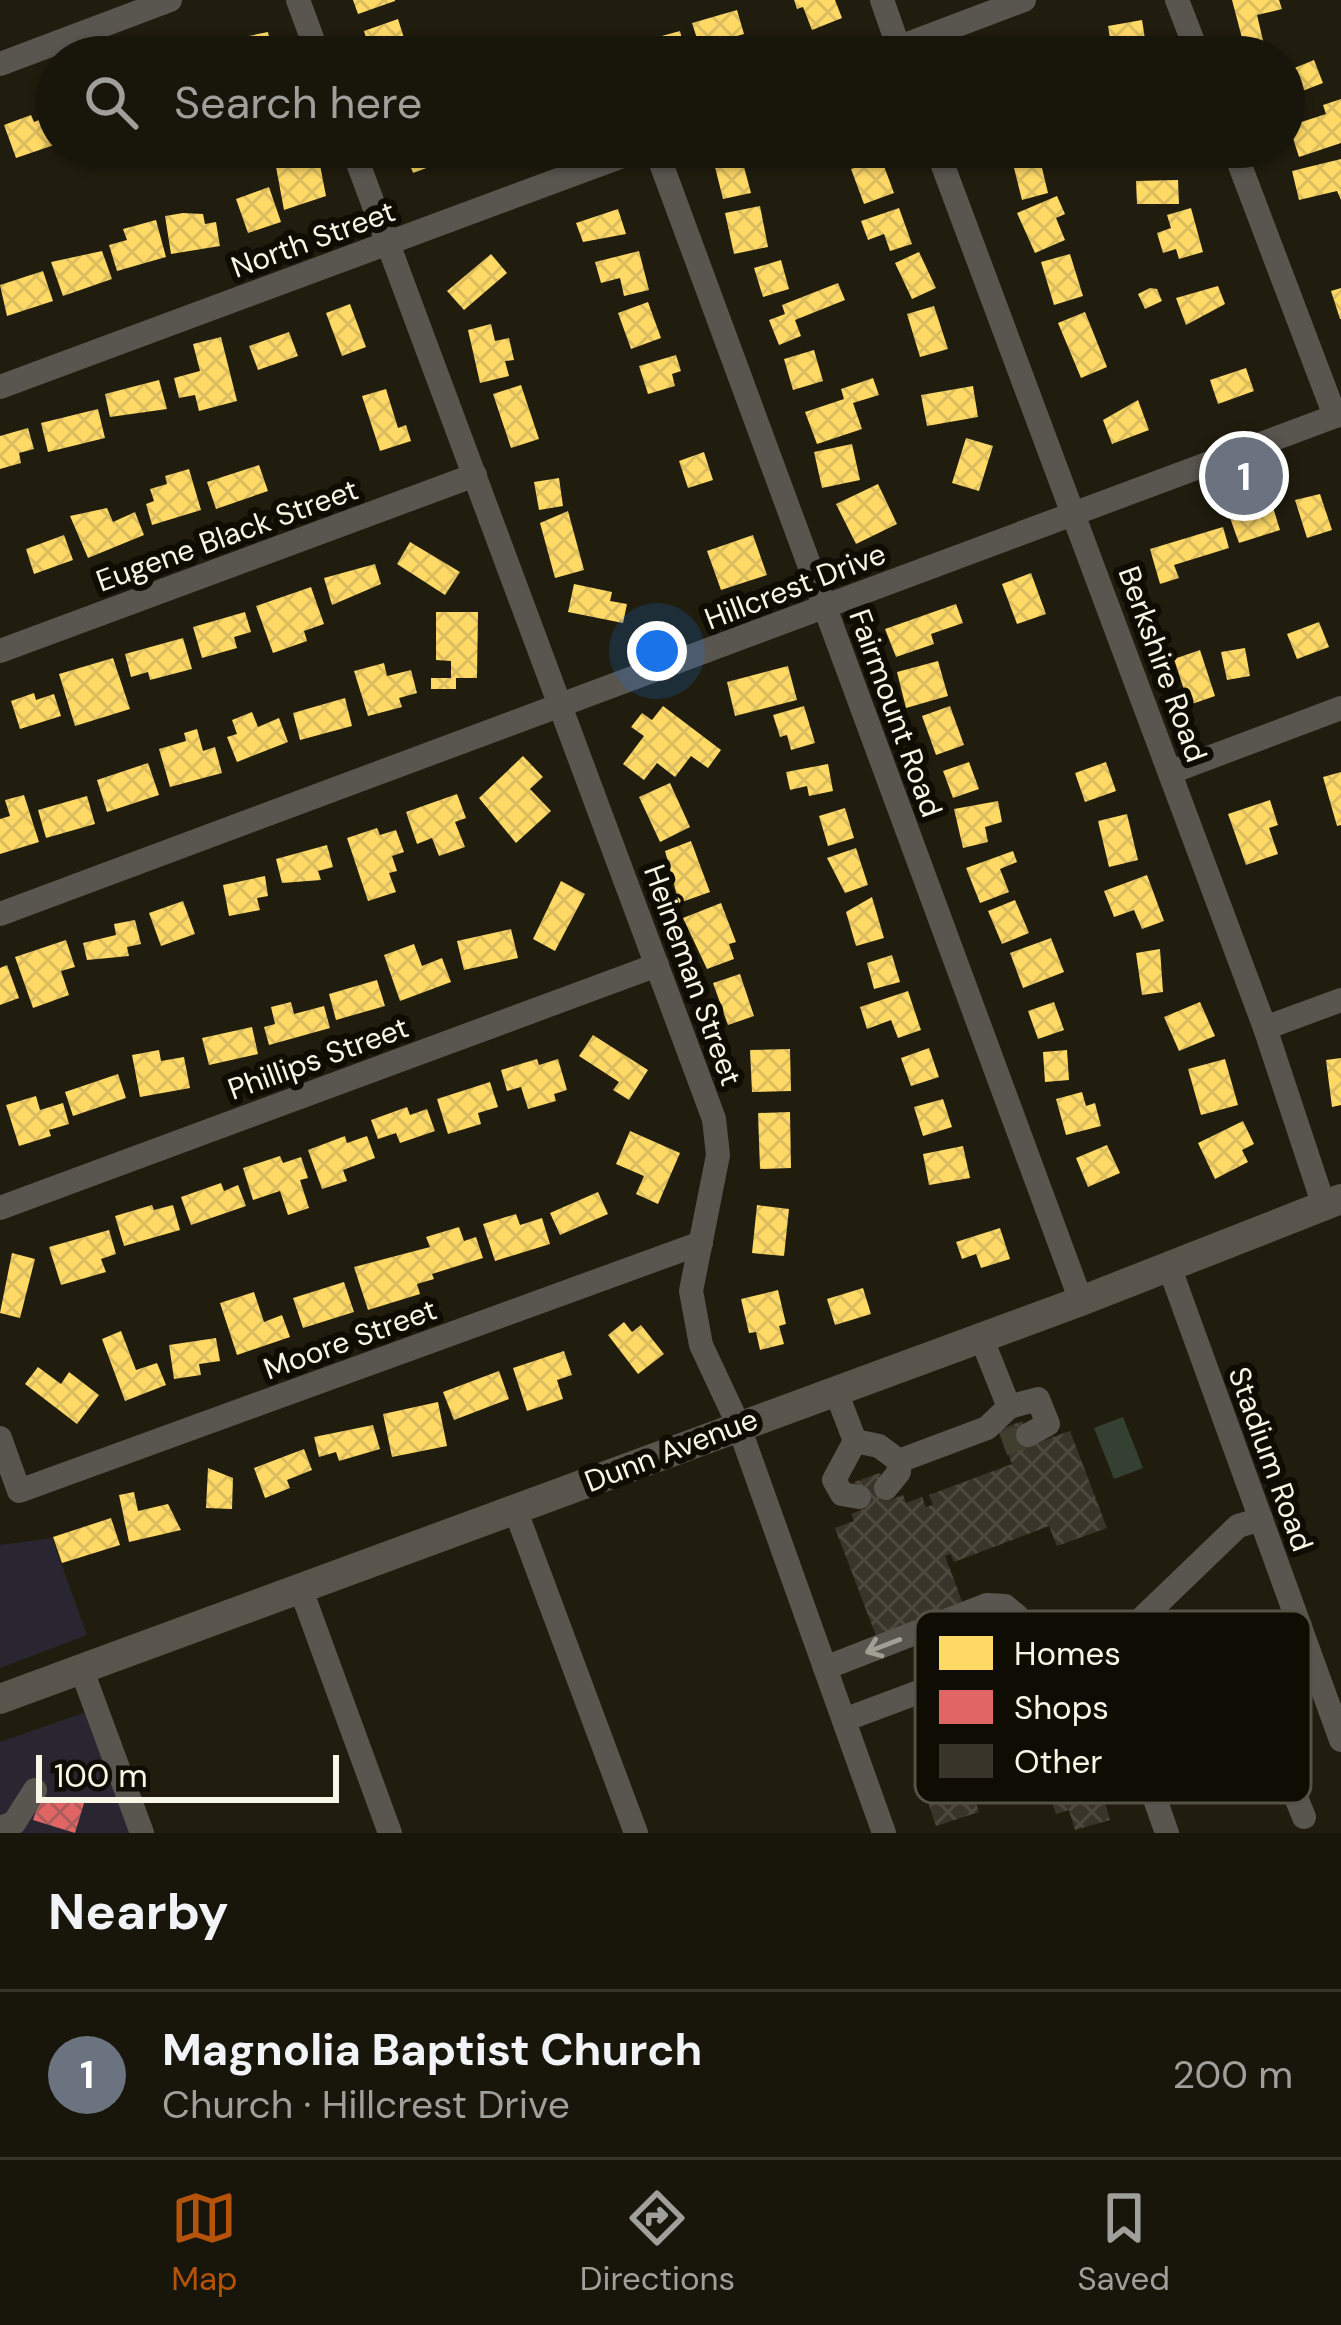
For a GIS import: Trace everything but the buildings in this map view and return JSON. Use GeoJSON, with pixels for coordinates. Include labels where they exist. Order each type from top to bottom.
{"type":"FeatureCollection","features":[{"type":"Feature","properties":{"kind":"main road","name":"Dunn Avenue"},"geometry":{"type":"LineString","coordinates":[[0,1699],[1082,1300],[1332,1203]]}},
{"type":"Feature","properties":{"kind":"street"},"geometry":{"type":"LineString","coordinates":[[74,36],[170,0]]}},
{"type":"Feature","properties":{"kind":"street"},"geometry":{"type":"LineString","coordinates":[[298,0],[311,36]]}},
{"type":"Feature","properties":{"kind":"street"},"geometry":{"type":"LineString","coordinates":[[882,0],[894,36]]}},
{"type":"Feature","properties":{"kind":"street"},"geometry":{"type":"LineString","coordinates":[[938,36],[1024,0]]}},
{"type":"Feature","properties":{"kind":"street"},"geometry":{"type":"LineString","coordinates":[[1177,0],[1190,36]]}},
{"type":"Feature","properties":{"kind":"street"},"geometry":{"type":"LineString","coordinates":[[0,64],[36,50]]}},
{"type":"Feature","properties":{"kind":"street","name":"Heineman Street"},"geometry":{"type":"LineString","coordinates":[[360,168],[714,1119],[718,1156],[691,1291],[700,1345],[738,1424],[884,1833]]}},
{"type":"Feature","properties":{"kind":"street","name":"North Street"},"geometry":{"type":"LineString","coordinates":[[0,387],[593,168]]}},
{"type":"Feature","properties":{"kind":"street","name":"Fairmount Road"},"geometry":{"type":"LineString","coordinates":[[659,168],[1082,1300]]}},
{"type":"Feature","properties":{"kind":"street","name":"Berkshire Road"},"geometry":{"type":"LineString","coordinates":[[944,168],[1332,1203]]}},
{"type":"Feature","properties":{"kind":"street"},"geometry":{"type":"LineString","coordinates":[[1241,168],[1338,415]]}},
{"type":"Feature","properties":{"kind":"street","name":"Hillcrest Drive"},"geometry":{"type":"LineString","coordinates":[[0,914],[1338,415]]}},
{"type":"Feature","properties":{"kind":"street","name":"Eugene Black Street"},"geometry":{"type":"LineString","coordinates":[[0,651],[475,476]]}},
{"type":"Feature","properties":{"kind":"street"},"geometry":{"type":"LineString","coordinates":[[1171,772],[1341,708]]}},
{"type":"Feature","properties":{"kind":"street","name":"Phillips Street"},"geometry":{"type":"LineString","coordinates":[[0,1208],[657,965]]}},
{"type":"Feature","properties":{"kind":"street"},"geometry":{"type":"LineString","coordinates":[[1265,1028],[1341,1000]]}},
{"type":"Feature","properties":{"kind":"street","name":"Moore Street"},"geometry":{"type":"LineString","coordinates":[[0,1438],[19,1491],[701,1244]]}},
{"type":"Feature","properties":{"kind":"street","name":"Stadium Road"},"geometry":{"type":"LineString","coordinates":[[1169,1266],[1294,1611]]}},
{"type":"Feature","properties":{"kind":"street"},"geometry":{"type":"LineString","coordinates":[[981,1337],[1009,1407],[1006,1436]]}},
{"type":"Feature","properties":{"kind":"street"},"geometry":{"type":"LineString","coordinates":[[835,1389],[855,1441],[835,1480],[842,1494],[859,1497]]}},
{"type":"Feature","properties":{"kind":"street"},"geometry":{"type":"LineString","coordinates":[[899,1461],[1048,1424],[1038,1399],[1009,1407]]}},
{"type":"Feature","properties":{"kind":"street"},"geometry":{"type":"LineString","coordinates":[[855,1441],[879,1446],[899,1461]]}},
{"type":"Feature","properties":{"kind":"street"},"geometry":{"type":"LineString","coordinates":[[886,1488],[899,1472],[899,1461]]}},
{"type":"Feature","properties":{"kind":"street"},"geometry":{"type":"LineString","coordinates":[[514,1509],[636,1833]]}},
{"type":"Feature","properties":{"kind":"street"},"geometry":{"type":"LineString","coordinates":[[1149,1611],[1238,1526],[1261,1519]]}},
{"type":"Feature","properties":{"kind":"street"},"geometry":{"type":"LineString","coordinates":[[300,1587],[390,1833]]}},
{"type":"Feature","properties":{"kind":"street"},"geometry":{"type":"LineString","coordinates":[[972,1611],[987,1605],[1011,1611]]}},
{"type":"Feature","properties":{"kind":"street"},"geometry":{"type":"LineString","coordinates":[[825,1668],[915,1633]]}},
{"type":"Feature","properties":{"kind":"street","name":"Stadium Road"},"geometry":{"type":"LineString","coordinates":[[1311,1658],[1341,1740]]}},
{"type":"Feature","properties":{"kind":"street"},"geometry":{"type":"LineString","coordinates":[[81,1668],[142,1833]]}},
{"type":"Feature","properties":{"kind":"street"},"geometry":{"type":"LineString","coordinates":[[1311,1674],[1316,1672]]}},
{"type":"Feature","properties":{"kind":"street"},"geometry":{"type":"LineString","coordinates":[[844,1720],[915,1693]]}},
{"type":"Feature","properties":{"kind":"street"},"geometry":{"type":"LineString","coordinates":[[0,1828],[14,1823],[35,1790]]}},
{"type":"Feature","properties":{"kind":"street"},"geometry":{"type":"LineString","coordinates":[[1156,1803],[1167,1833]]}},
{"type":"Feature","properties":{"kind":"street"},"geometry":{"type":"LineString","coordinates":[[1298,1803],[1304,1817]]}},
{"type":"Feature","properties":{"kind":"shaded area"},"geometry":{"type":"Polygon","coordinates":[[[52,1538],[87,1635],[0,1668],[0,1545],[52,1538]]]}},
{"type":"Feature","properties":{"kind":"shaded area"},"geometry":{"type":"Polygon","coordinates":[[[86,1712],[131,1833],[0,1833],[0,1742],[86,1712]]]}},
{"type":"Feature","properties":{"kind":"green space"},"geometry":{"type":"Polygon","coordinates":[[[1123,1417],[1143,1468],[1114,1479],[1094,1428],[1123,1417]]]}},
{"type":"Feature","properties":{"kind":"tunnel"},"geometry":{"type":"LineString","coordinates":[[1003,1444],[1028,1435]]}},
{"type":"Feature","properties":{"kind":"place","name":"Magnolia Baptist Church"},"geometry":{"type":"Point","coordinates":[1244,476]}}]}
